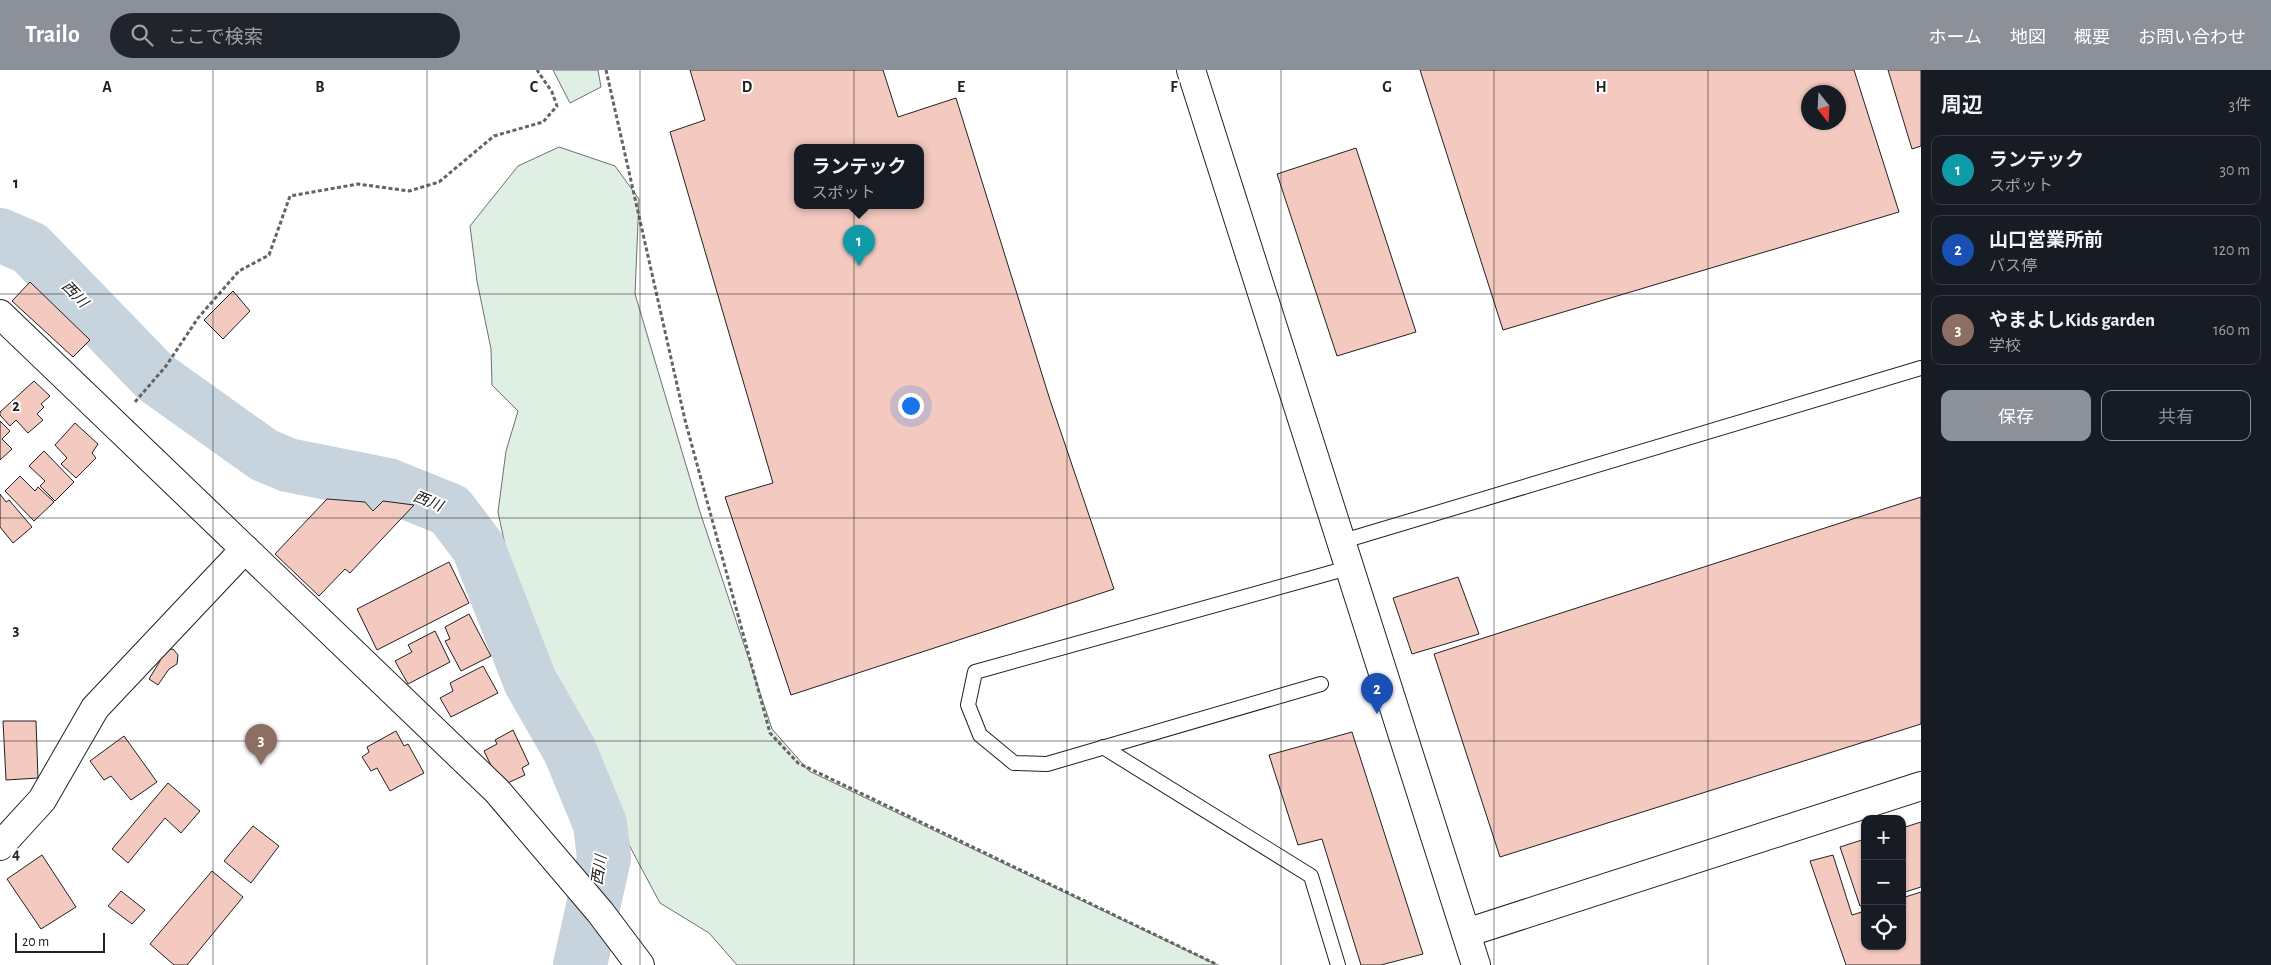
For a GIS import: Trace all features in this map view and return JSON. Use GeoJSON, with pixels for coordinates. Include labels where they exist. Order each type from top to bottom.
{"type":"FeatureCollection","features":[{"type":"Feature","properties":{"kind":"street"},"geometry":{"type":"LineString","coordinates":[[1192,70],[1348,568],[1476,965]]}},
{"type":"Feature","properties":{"kind":"street"},"geometry":{"type":"LineString","coordinates":[[1,319],[497,791],[573,883],[600,912],[640,965]]}},
{"type":"Feature","properties":{"kind":"street"},"geometry":{"type":"LineString","coordinates":[[0,846],[42,800],[95,708],[245,550]]}},
{"type":"Feature","properties":{"kind":"street"},"geometry":{"type":"LineString","coordinates":[[1466,933],[1921,786]]}},
{"type":"Feature","properties":{"kind":"lane"},"geometry":{"type":"LineString","coordinates":[[1340,542],[1921,368]]}},
{"type":"Feature","properties":{"kind":"lane"},"geometry":{"type":"LineString","coordinates":[[1321,684],[1047,764],[1014,763],[980,735],[968,704],[976,672],[1348,568]]}},
{"type":"Feature","properties":{"kind":"lane"},"geometry":{"type":"LineString","coordinates":[[1103,747],[1311,876],[1338,965]]}},
{"type":"Feature","properties":{"kind":"path"},"geometry":{"type":"LineString","coordinates":[[136,400],[166,366],[198,318],[239,272],[269,255],[290,196],[358,184],[409,191],[439,182],[494,136],[543,122],[552,113],[556,106],[552,92],[537,70]]}},
{"type":"Feature","properties":{"kind":"path"},"geometry":{"type":"LineString","coordinates":[[606,70],[684,420],[770,733],[798,763],[1218,965]]}},
{"type":"Feature","properties":{"kind":"green space"},"geometry":{"type":"Polygon","coordinates":[[[553,70],[598,70],[601,87],[570,103],[553,70]]]}},
{"type":"Feature","properties":{"kind":"green space"},"geometry":{"type":"Polygon","coordinates":[[[559,147],[615,166],[639,199],[635,294],[700,512],[772,729],[809,771],[1217,965],[737,965],[709,933],[660,903],[613,815],[595,754],[551,671],[516,597],[498,512],[506,451],[518,411],[492,385],[491,349],[477,281],[470,226],[518,166],[559,147]]]}},
{"type":"Feature","properties":{"kind":"building"},"geometry":{"type":"Polygon","coordinates":[[[690,70],[883,70],[898,117],[956,98],[1050,400],[1114,589],[791,695],[725,497],[773,483],[670,132],[705,120],[690,70]]]}},
{"type":"Feature","properties":{"kind":"building"},"geometry":{"type":"Polygon","coordinates":[[[1420,70],[1854,70],[1899,212],[1503,330],[1420,70]]]}},
{"type":"Feature","properties":{"kind":"building"},"geometry":{"type":"Polygon","coordinates":[[[1888,70],[1921,70],[1921,146],[1912,149],[1888,70]]]}},
{"type":"Feature","properties":{"kind":"building"},"geometry":{"type":"Polygon","coordinates":[[[1356,148],[1416,332],[1337,356],[1277,174],[1356,148]]]}},
{"type":"Feature","properties":{"kind":"building"},"geometry":{"type":"Polygon","coordinates":[[[30,282],[90,340],[73,357],[12,301],[30,282]]]}},
{"type":"Feature","properties":{"kind":"building"},"geometry":{"type":"Polygon","coordinates":[[[233,291],[250,311],[223,339],[204,320],[233,291]]]}},
{"type":"Feature","properties":{"kind":"building"},"geometry":{"type":"Polygon","coordinates":[[[34,381],[50,396],[41,404],[44,407],[37,414],[43,420],[28,433],[16,420],[10,426],[0,415],[0,412],[34,381]]]}},
{"type":"Feature","properties":{"kind":"building"},"geometry":{"type":"Polygon","coordinates":[[[0,421],[10,431],[2,439],[12,449],[0,460],[0,421]]]}},
{"type":"Feature","properties":{"kind":"building"},"geometry":{"type":"Polygon","coordinates":[[[75,423],[98,444],[92,453],[96,458],[76,478],[61,464],[67,458],[55,445],[75,423]]]}},
{"type":"Feature","properties":{"kind":"building"},"geometry":{"type":"Polygon","coordinates":[[[44,451],[74,482],[55,501],[40,486],[45,481],[29,466],[44,451]]]}},
{"type":"Feature","properties":{"kind":"building"},"geometry":{"type":"Polygon","coordinates":[[[20,476],[35,491],[38,487],[54,502],[34,521],[5,491],[20,476]]]}},
{"type":"Feature","properties":{"kind":"building"},"geometry":{"type":"Polygon","coordinates":[[[0,494],[6,502],[9,500],[32,527],[13,543],[0,527],[0,494]]]}},
{"type":"Feature","properties":{"kind":"building"},"geometry":{"type":"Polygon","coordinates":[[[1921,497],[1921,724],[1500,857],[1434,654],[1921,497]]]}},
{"type":"Feature","properties":{"kind":"building"},"geometry":{"type":"Polygon","coordinates":[[[327,499],[365,502],[373,511],[383,501],[414,505],[350,573],[345,569],[319,596],[275,554],[327,499]]]}},
{"type":"Feature","properties":{"kind":"building"},"geometry":{"type":"Polygon","coordinates":[[[449,562],[469,603],[377,650],[357,609],[449,562]]]}},
{"type":"Feature","properties":{"kind":"building"},"geometry":{"type":"Polygon","coordinates":[[[1458,577],[1479,634],[1412,654],[1393,598],[1458,577]]]}},
{"type":"Feature","properties":{"kind":"building"},"geometry":{"type":"Polygon","coordinates":[[[469,614],[491,656],[461,671],[445,641],[450,639],[445,627],[469,614]]]}},
{"type":"Feature","properties":{"kind":"building"},"geometry":{"type":"Polygon","coordinates":[[[435,631],[450,662],[408,684],[395,661],[412,652],[408,645],[435,631]]]}},
{"type":"Feature","properties":{"kind":"building"},"geometry":{"type":"Polygon","coordinates":[[[173,649],[178,655],[177,664],[169,669],[158,685],[149,679],[160,661],[160,654],[166,650],[173,649]]]}},
{"type":"Feature","properties":{"kind":"building"},"geometry":{"type":"Polygon","coordinates":[[[483,666],[498,693],[451,717],[440,698],[453,691],[450,683],[483,666]]]}},
{"type":"Feature","properties":{"kind":"building"},"geometry":{"type":"Polygon","coordinates":[[[3,721],[36,721],[38,778],[6,780],[3,721]]]}},
{"type":"Feature","properties":{"kind":"building"},"geometry":{"type":"Polygon","coordinates":[[[513,730],[529,764],[522,768],[525,775],[501,786],[484,751],[497,744],[495,740],[513,730]]]}},
{"type":"Feature","properties":{"kind":"building"},"geometry":{"type":"Polygon","coordinates":[[[396,731],[404,746],[408,744],[424,773],[390,791],[377,768],[371,771],[362,757],[369,752],[367,747],[396,731]]]}},
{"type":"Feature","properties":{"kind":"building"},"geometry":{"type":"Polygon","coordinates":[[[1352,732],[1423,954],[1381,965],[1361,965],[1322,839],[1298,845],[1269,755],[1352,732]]]}},
{"type":"Feature","properties":{"kind":"building"},"geometry":{"type":"Polygon","coordinates":[[[124,736],[157,782],[131,800],[111,776],[104,780],[90,761],[124,736]]]}},
{"type":"Feature","properties":{"kind":"building"},"geometry":{"type":"Polygon","coordinates":[[[168,783],[200,811],[181,833],[165,818],[128,863],[112,849],[168,783]]]}},
{"type":"Feature","properties":{"kind":"building"},"geometry":{"type":"Polygon","coordinates":[[[1921,822],[1921,887],[1906,892],[1906,860],[1906,827],[1921,822]]]}},
{"type":"Feature","properties":{"kind":"building"},"geometry":{"type":"Polygon","coordinates":[[[253,826],[279,846],[251,883],[224,861],[253,826]]]}},
{"type":"Feature","properties":{"kind":"building"},"geometry":{"type":"Polygon","coordinates":[[[1861,840],[1861,906],[1860,906],[1840,847],[1861,840]]]}},
{"type":"Feature","properties":{"kind":"building"},"geometry":{"type":"Polygon","coordinates":[[[42,855],[76,907],[41,929],[7,879],[42,855]]]}},
{"type":"Feature","properties":{"kind":"building"},"geometry":{"type":"Polygon","coordinates":[[[1833,855],[1852,915],[1861,912],[1861,950],[1906,950],[1906,897],[1921,892],[1921,965],[1846,965],[1810,861],[1833,855]]]}},
{"type":"Feature","properties":{"kind":"building"},"geometry":{"type":"Polygon","coordinates":[[[212,871],[243,897],[187,965],[174,965],[150,944],[212,871]]]}},
{"type":"Feature","properties":{"kind":"building"},"geometry":{"type":"Polygon","coordinates":[[[121,891],[145,910],[132,924],[108,906],[121,891]]]}},
{"type":"Feature","properties":{"kind":"waterway","name":"西川"},"geometry":{"type":"LineString","coordinates":[[0,235],[30,248],[156,378],[264,455],[288,465],[388,485],[450,510],[478,547],[530,681],[570,751],[600,824],[604,858],[580,965]]}},
{"type":"Feature","properties":{"kind":"place","name":"ランテック"},"geometry":{"type":"Point","coordinates":[859,266]}},
{"type":"Feature","properties":{"kind":"place","name":"山口営業所前"},"geometry":{"type":"Point","coordinates":[1377,714]}},
{"type":"Feature","properties":{"kind":"place","name":"やまよしKids garden"},"geometry":{"type":"Point","coordinates":[261,765]}}]}
